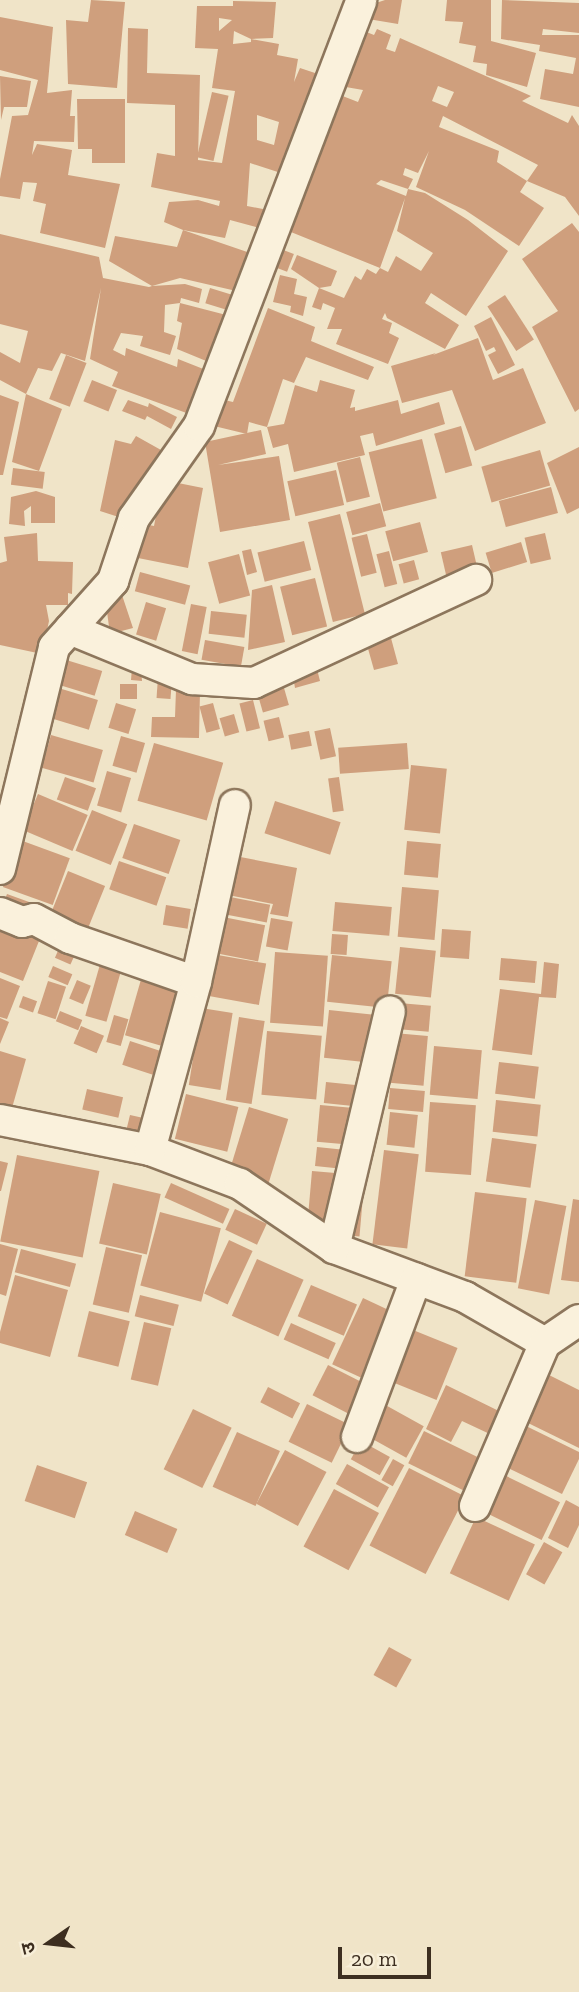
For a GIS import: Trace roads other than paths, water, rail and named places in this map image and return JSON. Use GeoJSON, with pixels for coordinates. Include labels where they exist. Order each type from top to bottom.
{"type":"FeatureCollection","features":[{"type":"Feature","properties":{"kind":"street"},"geometry":{"type":"LineString","coordinates":[[0,869],[54,647],[113,581],[134,518],[199,426],[353,0]]}},
{"type":"Feature","properties":{"kind":"street"},"geometry":{"type":"LineString","coordinates":[[70,629],[192,679],[254,683],[476,580]]}},
{"type":"Feature","properties":{"kind":"street"},"geometry":{"type":"LineString","coordinates":[[150,1150],[196,982],[235,805]]}},
{"type":"Feature","properties":{"kind":"street"},"geometry":{"type":"LineString","coordinates":[[0,914],[22,922],[34,919],[70,938],[196,982]]}},
{"type":"Feature","properties":{"kind":"street"},"geometry":{"type":"LineString","coordinates":[[334,1248],[390,1012]]}},
{"type":"Feature","properties":{"kind":"street"},"geometry":{"type":"LineString","coordinates":[[0,1120],[150,1150],[240,1184],[334,1248],[466,1297],[545,1343]]}},
{"type":"Feature","properties":{"kind":"street"},"geometry":{"type":"LineString","coordinates":[[357,1437],[416,1279]]}},
{"type":"Feature","properties":{"kind":"street"},"geometry":{"type":"LineString","coordinates":[[475,1506],[545,1343],[579,1320]]}}]}
